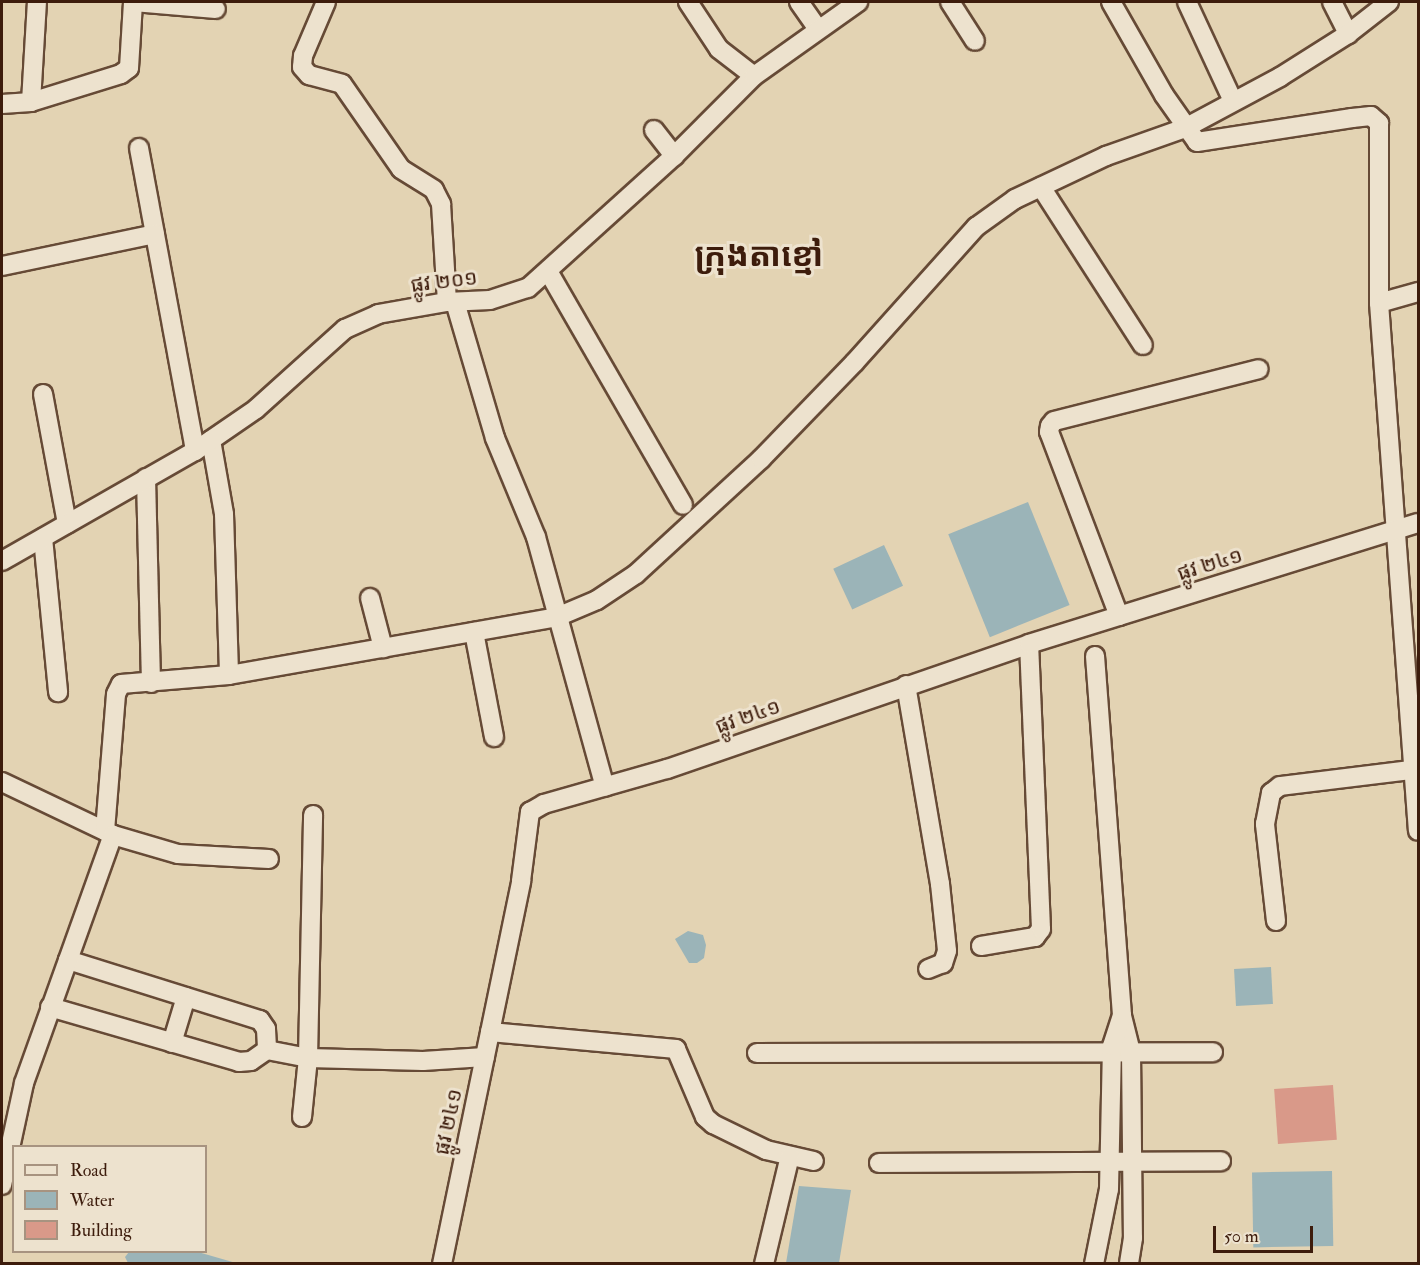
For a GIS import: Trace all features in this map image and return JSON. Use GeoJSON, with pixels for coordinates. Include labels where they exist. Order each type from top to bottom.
{"type":"FeatureCollection","features":[{"type":"Feature","properties":{"kind":"street"},"geometry":{"type":"LineString","coordinates":[[32,102],[37,2]]}},
{"type":"Feature","properties":{"kind":"street"},"geometry":{"type":"LineString","coordinates":[[2,104],[32,102],[121,74],[129,68],[134,2],[216,9]]}},
{"type":"Feature","properties":{"kind":"street"},"geometry":{"type":"LineString","coordinates":[[326,2],[303,56],[302,67],[309,75],[342,84],[401,169],[435,190],[441,204],[451,302],[495,438],[536,537],[605,787]]}},
{"type":"Feature","properties":{"kind":"street"},"geometry":{"type":"LineString","coordinates":[[688,2],[719,49],[754,76]]}},
{"type":"Feature","properties":{"kind":"street"},"geometry":{"type":"LineString","coordinates":[[799,2],[818,29]]}},
{"type":"Feature","properties":{"kind":"street","name":"ផ្លូវ ២០១"},"geometry":{"type":"LineString","coordinates":[[2,561],[195,451],[256,409],[345,329],[378,314],[451,302],[490,300],[528,288],[674,156],[754,76],[858,2]]}},
{"type":"Feature","properties":{"kind":"street"},"geometry":{"type":"LineString","coordinates":[[950,2],[975,41]]}},
{"type":"Feature","properties":{"kind":"street"},"geometry":{"type":"LineString","coordinates":[[1111,2],[1185,128],[1204,144],[1352,118],[1376,118],[1380,144],[1378,303],[1419,831]]}},
{"type":"Feature","properties":{"kind":"street"},"geometry":{"type":"LineString","coordinates":[[1187,2],[1233,101]]}},
{"type":"Feature","properties":{"kind":"street"},"geometry":{"type":"LineString","coordinates":[[1332,2],[1348,34]]}},
{"type":"Feature","properties":{"kind":"street"},"geometry":{"type":"LineString","coordinates":[[2,1185],[24,1083],[68,960],[109,833],[117,687],[229,675],[557,617],[597,600],[636,574],[761,459],[854,363],[976,227],[1015,199],[1106,156],[1185,128],[1348,34],[1389,2]]}},
{"type":"Feature","properties":{"kind":"street"},"geometry":{"type":"LineString","coordinates":[[654,130],[674,156]]}},
{"type":"Feature","properties":{"kind":"street"},"geometry":{"type":"LineString","coordinates":[[139,148],[195,451]]}},
{"type":"Feature","properties":{"kind":"street"},"geometry":{"type":"LineString","coordinates":[[1041,187],[1143,345]]}},
{"type":"Feature","properties":{"kind":"street"},"geometry":{"type":"LineString","coordinates":[[2,266],[155,234]]}},
{"type":"Feature","properties":{"kind":"street"},"geometry":{"type":"LineString","coordinates":[[548,271],[683,504]]}},
{"type":"Feature","properties":{"kind":"street"},"geometry":{"type":"LineString","coordinates":[[1378,303],[1419,292]]}},
{"type":"Feature","properties":{"kind":"street"},"geometry":{"type":"LineString","coordinates":[[1119,616],[1049,432],[1050,426],[1259,369]]}},
{"type":"Feature","properties":{"kind":"street"},"geometry":{"type":"LineString","coordinates":[[43,394],[67,524]]}},
{"type":"Feature","properties":{"kind":"street"},"geometry":{"type":"LineString","coordinates":[[211,440],[224,514],[229,675]]}},
{"type":"Feature","properties":{"kind":"street"},"geometry":{"type":"LineString","coordinates":[[146,478],[151,683]]}},
{"type":"Feature","properties":{"kind":"street","name":"ផ្លូវ ២៤១"},"geometry":{"type":"LineString","coordinates":[[442,1263],[521,881],[530,812],[667,769],[1029,644],[1419,523]]}},
{"type":"Feature","properties":{"kind":"street"},"geometry":{"type":"LineString","coordinates":[[44,538],[58,692]]}},
{"type":"Feature","properties":{"kind":"street"},"geometry":{"type":"LineString","coordinates":[[370,598],[383,648]]}},
{"type":"Feature","properties":{"kind":"street"},"geometry":{"type":"LineString","coordinates":[[474,632],[494,737]]}},
{"type":"Feature","properties":{"kind":"street"},"geometry":{"type":"LineString","coordinates":[[981,946],[1035,937],[1041,929],[1029,644]]}},
{"type":"Feature","properties":{"kind":"street"},"geometry":{"type":"LineString","coordinates":[[1095,656],[1122,1016],[1131,1052],[1134,1161],[1133,1238],[1129,1263]]}},
{"type":"Feature","properties":{"kind":"street"},"geometry":{"type":"LineString","coordinates":[[906,685],[940,884],[947,951],[942,963],[928,969]]}},
{"type":"Feature","properties":{"kind":"street"},"geometry":{"type":"LineString","coordinates":[[1275,921],[1265,824],[1271,793],[1280,786],[1416,770]]}},
{"type":"Feature","properties":{"kind":"street"},"geometry":{"type":"LineString","coordinates":[[2,782],[109,833],[178,854],[269,859]]}},
{"type":"Feature","properties":{"kind":"street"},"geometry":{"type":"LineString","coordinates":[[302,1116],[308,1058],[313,815]]}},
{"type":"Feature","properties":{"kind":"street"},"geometry":{"type":"LineString","coordinates":[[68,960],[260,1020],[266,1029],[267,1050]]}},
{"type":"Feature","properties":{"kind":"street"},"geometry":{"type":"LineString","coordinates":[[172,1043],[186,997]]}},
{"type":"Feature","properties":{"kind":"street"},"geometry":{"type":"LineString","coordinates":[[50,1007],[239,1062],[251,1061],[267,1050],[308,1058],[423,1061],[485,1057]]}},
{"type":"Feature","properties":{"kind":"street"},"geometry":{"type":"LineString","coordinates":[[1095,1263],[1109,1189],[1111,1052],[1122,1016]]}},
{"type":"Feature","properties":{"kind":"street"},"geometry":{"type":"LineString","coordinates":[[490,1032],[676,1049],[705,1117],[748,1142],[790,1156],[814,1161]]}},
{"type":"Feature","properties":{"kind":"street"},"geometry":{"type":"LineString","coordinates":[[757,1053],[1213,1052]]}},
{"type":"Feature","properties":{"kind":"street"},"geometry":{"type":"LineString","coordinates":[[764,1263],[790,1156]]}},
{"type":"Feature","properties":{"kind":"street"},"geometry":{"type":"LineString","coordinates":[[879,1163],[1221,1161]]}},
{"type":"Feature","properties":{"kind":"water"},"geometry":{"type":"Polygon","coordinates":[[[1028,502],[1070,605],[990,637],[948,534],[1028,502]]]}},
{"type":"Feature","properties":{"kind":"water"},"geometry":{"type":"Polygon","coordinates":[[[884,545],[903,586],[852,609],[833,569],[884,545]]]}},
{"type":"Feature","properties":{"kind":"water"},"geometry":{"type":"Polygon","coordinates":[[[688,931],[703,935],[706,945],[704,958],[697,963],[689,963],[675,939],[688,931]]]}},
{"type":"Feature","properties":{"kind":"water"},"geometry":{"type":"Polygon","coordinates":[[[1271,967],[1273,1004],[1236,1006],[1234,969],[1271,967]]]}},
{"type":"Feature","properties":{"kind":"water"},"geometry":{"type":"Polygon","coordinates":[[[1332,1171],[1333,1246],[1253,1247],[1252,1172],[1332,1171]]]}},
{"type":"Feature","properties":{"kind":"water"},"geometry":{"type":"Polygon","coordinates":[[[799,1186],[851,1190],[839,1263],[786,1263],[799,1186]]]}},
{"type":"Feature","properties":{"kind":"water"},"geometry":{"type":"Polygon","coordinates":[[[128,1253],[201,1253],[236,1263],[128,1263],[125,1257],[128,1253]]]}},
{"type":"Feature","properties":{"kind":"building"},"geometry":{"type":"Polygon","coordinates":[[[1333,1085],[1337,1140],[1278,1144],[1274,1089],[1333,1085]]]}},
{"type":"Feature","properties":{"kind":"district","name":"ក្រុងតាខ្មៅ"},"geometry":{"type":"Point","coordinates":[759,256]}}]}
